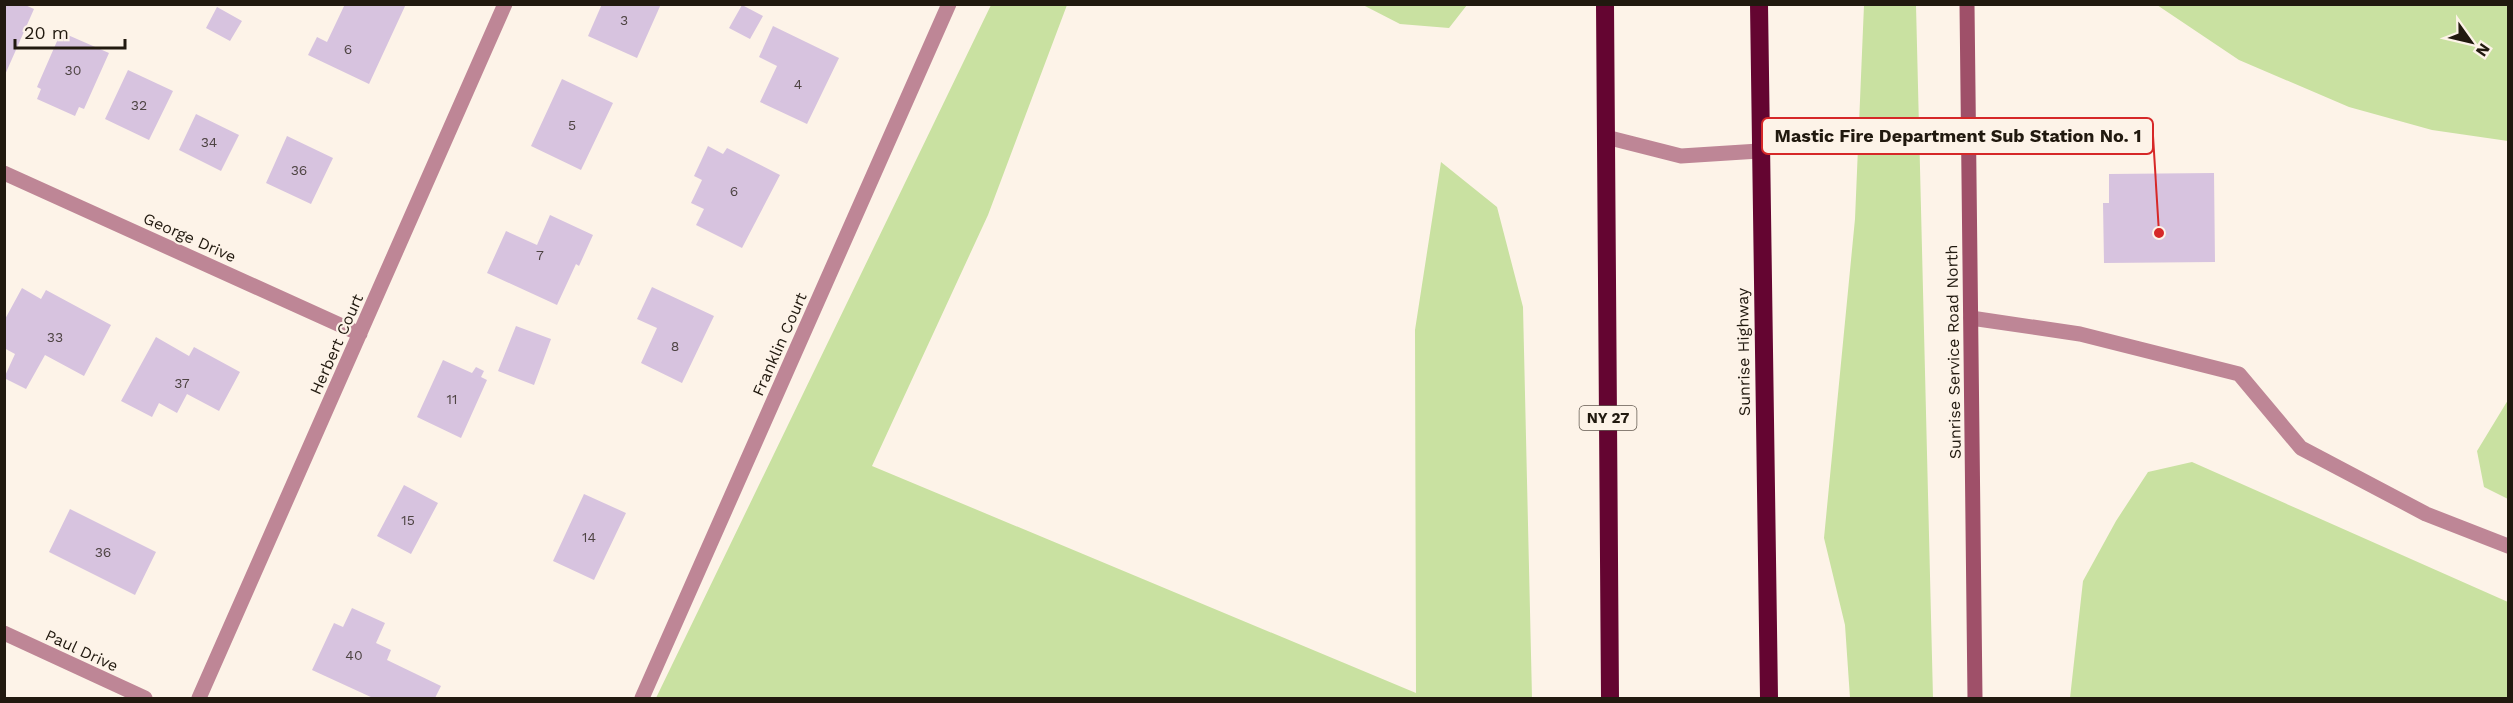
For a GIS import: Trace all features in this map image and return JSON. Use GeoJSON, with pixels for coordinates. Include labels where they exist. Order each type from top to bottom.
{"type":"FeatureCollection","features":[{"type":"Feature","properties":{"kind":"highway","name":"NY 27"},"geometry":{"type":"LineString","coordinates":[[1605,4],[1610,699]]}},
{"type":"Feature","properties":{"kind":"highway","name":"Sunrise Highway"},"geometry":{"type":"LineString","coordinates":[[1759,4],[1759,151],[1769,699]]}},
{"type":"Feature","properties":{"kind":"street","name":"Herbert Court"},"geometry":{"type":"LineString","coordinates":[[199,699],[505,4]]}},
{"type":"Feature","properties":{"kind":"street","name":"Franklin Court"},"geometry":{"type":"LineString","coordinates":[[642,699],[949,4]]}},
{"type":"Feature","properties":{"kind":"street","name":"Sunrise Service Road North"},"geometry":{"type":"LineString","coordinates":[[1967,4],[1975,699]]}},
{"type":"Feature","properties":{"kind":"street"},"geometry":{"type":"LineString","coordinates":[[1606,137],[1682,156],[1759,151]]}},
{"type":"Feature","properties":{"kind":"street","name":"George Drive"},"geometry":{"type":"LineString","coordinates":[[4,173],[360,334]]}},
{"type":"Feature","properties":{"kind":"street"},"geometry":{"type":"LineString","coordinates":[[1971,318],[2080,334],[2239,374],[2301,448],[2426,514],[2508,546]]}},
{"type":"Feature","properties":{"kind":"street","name":"Paul Drive"},"geometry":{"type":"LineString","coordinates":[[4,633],[145,699]]}},
{"type":"Feature","properties":{"kind":"green space"},"geometry":{"type":"Polygon","coordinates":[[[1467,4],[1449,28],[1400,24],[1363,5],[1467,4]]]}},
{"type":"Feature","properties":{"kind":"green space"},"geometry":{"type":"Polygon","coordinates":[[[991,5],[1067,5],[988,215],[872,466],[1416,693],[1415,330],[1441,162],[1497,207],[1523,307],[1532,698],[656,698],[991,5]]]}},
{"type":"Feature","properties":{"kind":"green space"},"geometry":{"type":"Polygon","coordinates":[[[1864,5],[1916,5],[1933,698],[1850,698],[1845,625],[1824,538],[1855,219],[1864,5]]]}},
{"type":"Feature","properties":{"kind":"green space"},"geometry":{"type":"Polygon","coordinates":[[[2157,5],[2508,5],[2508,141],[2432,130],[2349,107],[2239,60],[2157,5]]]}},
{"type":"Feature","properties":{"kind":"green space"},"geometry":{"type":"Polygon","coordinates":[[[2508,400],[2508,499],[2484,487],[2477,451],[2508,400]]]}},
{"type":"Feature","properties":{"kind":"green space"},"geometry":{"type":"Polygon","coordinates":[[[2192,462],[2508,602],[2508,698],[2070,698],[2083,581],[2116,521],[2148,472],[2192,462]]]}},
{"type":"Feature","properties":{"kind":"building"},"geometry":{"type":"Polygon","coordinates":[[[4,4],[23,4],[34,9],[4,77],[4,4]]]}},
{"type":"Feature","properties":{"kind":"building"},"geometry":{"type":"Polygon","coordinates":[[[345,4],[406,4],[369,84],[308,55],[317,37],[327,42],[345,4]]]}},
{"type":"Feature","properties":{"kind":"building"},"geometry":{"type":"Polygon","coordinates":[[[602,4],[661,4],[637,58],[588,36],[602,4]]]}},
{"type":"Feature","properties":{"kind":"building"},"geometry":{"type":"Polygon","coordinates":[[[742,5],[763,16],[750,39],[729,28],[742,5]]]}},
{"type":"Feature","properties":{"kind":"building"},"geometry":{"type":"Polygon","coordinates":[[[217,7],[242,21],[230,41],[206,28],[217,7]]]}},
{"type":"Feature","properties":{"kind":"building"},"geometry":{"type":"Polygon","coordinates":[[[773,26],[839,58],[807,124],[760,102],[777,66],[759,57],[773,26]]]}},
{"type":"Feature","properties":{"kind":"building"},"geometry":{"type":"Polygon","coordinates":[[[61,32],[109,53],[84,109],[79,107],[75,116],[37,99],[41,89],[37,87],[61,32]]]}},
{"type":"Feature","properties":{"kind":"building"},"geometry":{"type":"Polygon","coordinates":[[[128,70],[173,91],[149,140],[105,119],[128,70]]]}},
{"type":"Feature","properties":{"kind":"building"},"geometry":{"type":"Polygon","coordinates":[[[562,79],[613,103],[581,170],[531,146],[562,79]]]}},
{"type":"Feature","properties":{"kind":"building"},"geometry":{"type":"Polygon","coordinates":[[[196,114],[239,135],[221,171],[179,150],[196,114]]]}},
{"type":"Feature","properties":{"kind":"building"},"geometry":{"type":"Polygon","coordinates":[[[287,136],[333,158],[311,204],[266,183],[287,136]]]}},
{"type":"Feature","properties":{"kind":"building"},"geometry":{"type":"Polygon","coordinates":[[[708,146],[723,154],[727,148],[780,175],[742,248],[696,225],[704,209],[691,203],[702,180],[694,176],[708,146]]]}},
{"type":"Feature","properties":{"kind":"building"},"geometry":{"type":"Polygon","coordinates":[[[2214,173],[2215,262],[2104,263],[2103,203],[2109,203],[2109,174],[2214,173]]]}},
{"type":"Feature","properties":{"kind":"building"},"geometry":{"type":"Polygon","coordinates":[[[550,215],[593,235],[579,266],[576,264],[557,305],[487,273],[506,231],[537,245],[550,215]]]}},
{"type":"Feature","properties":{"kind":"building"},"geometry":{"type":"Polygon","coordinates":[[[652,287],[714,316],[682,383],[641,363],[657,328],[637,319],[652,287]]]}},
{"type":"Feature","properties":{"kind":"building"},"geometry":{"type":"Polygon","coordinates":[[[22,288],[41,299],[46,290],[111,325],[84,376],[45,355],[26,389],[4,378],[15,354],[4,348],[4,321],[22,288]]]}},
{"type":"Feature","properties":{"kind":"building"},"geometry":{"type":"Polygon","coordinates":[[[516,326],[551,339],[534,385],[498,371],[516,326]]]}},
{"type":"Feature","properties":{"kind":"building"},"geometry":{"type":"Polygon","coordinates":[[[156,337],[189,356],[194,347],[240,372],[219,411],[187,394],[177,413],[159,403],[152,417],[121,401],[156,337]]]}},
{"type":"Feature","properties":{"kind":"building"},"geometry":{"type":"Polygon","coordinates":[[[443,360],[472,373],[476,367],[484,371],[481,377],[487,380],[461,438],[417,417],[443,360]]]}},
{"type":"Feature","properties":{"kind":"building"},"geometry":{"type":"Polygon","coordinates":[[[404,485],[438,503],[411,554],[377,536],[404,485]]]}},
{"type":"Feature","properties":{"kind":"building"},"geometry":{"type":"Polygon","coordinates":[[[584,494],[626,513],[594,580],[553,561],[584,494]]]}},
{"type":"Feature","properties":{"kind":"building"},"geometry":{"type":"Polygon","coordinates":[[[70,509],[156,552],[135,595],[49,552],[70,509]]]}},
{"type":"Feature","properties":{"kind":"building"},"geometry":{"type":"Polygon","coordinates":[[[352,608],[385,623],[376,643],[391,650],[387,660],[441,686],[435,698],[373,698],[312,670],[334,623],[343,627],[352,608]]]}},
{"type":"Feature","properties":{"kind":"place","name":"Mastic Fire Department Sub Station No. 1"},"geometry":{"type":"Point","coordinates":[2159,233]}}]}
